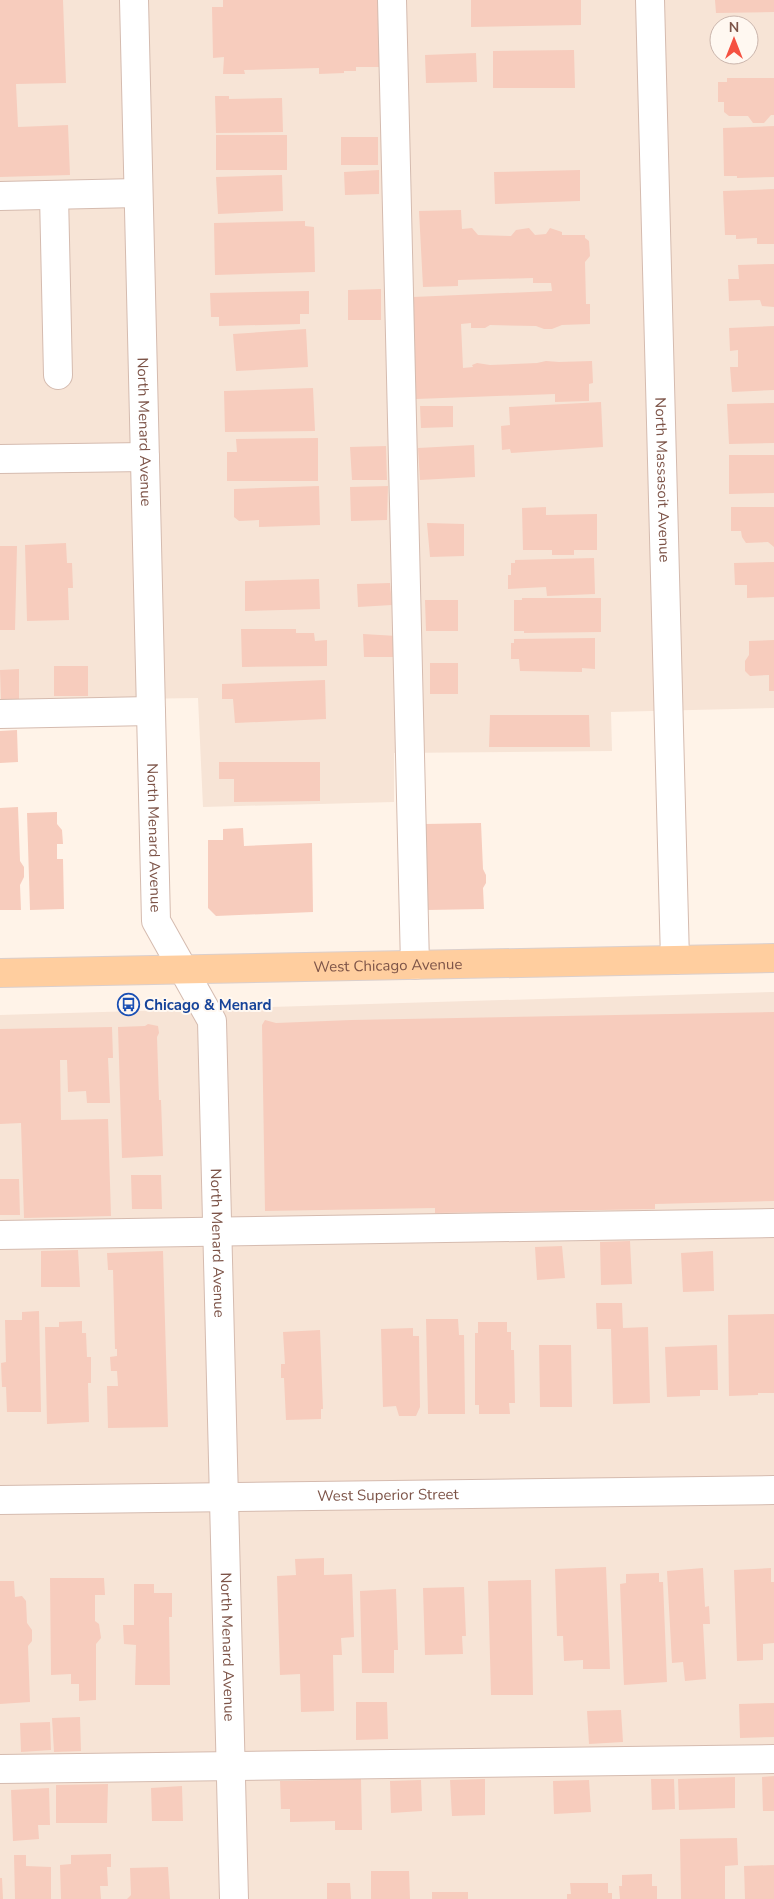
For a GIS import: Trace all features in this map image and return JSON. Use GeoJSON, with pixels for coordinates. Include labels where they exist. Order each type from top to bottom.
{"type":"FeatureCollection","features":[{"type":"Feature","properties":{"kind":"main road","name":"West Chicago Avenue"},"geometry":{"type":"LineString","coordinates":[[0,973],[774,958]]}},
{"type":"Feature","properties":{"kind":"street","name":"North Menard Avenue"},"geometry":{"type":"LineString","coordinates":[[134,0],[156,921],[212,1021],[234,1899]]}},
{"type":"Feature","properties":{"kind":"street"},"geometry":{"type":"LineString","coordinates":[[392,0],[415,965]]}},
{"type":"Feature","properties":{"kind":"street","name":"North Massasoit Avenue"},"geometry":{"type":"LineString","coordinates":[[650,0],[675,960]]}},
{"type":"Feature","properties":{"kind":"street"},"geometry":{"type":"LineString","coordinates":[[0,196],[138,193]]}},
{"type":"Feature","properties":{"kind":"street"},"geometry":{"type":"LineString","coordinates":[[54,195],[58,375]]}},
{"type":"Feature","properties":{"kind":"street"},"geometry":{"type":"LineString","coordinates":[[0,459],[145,457]]}},
{"type":"Feature","properties":{"kind":"street"},"geometry":{"type":"LineString","coordinates":[[0,714],[150,711]]}},
{"type":"Feature","properties":{"kind":"street"},"geometry":{"type":"LineString","coordinates":[[0,1235],[774,1223]]}},
{"type":"Feature","properties":{"kind":"street","name":"West Superior Street"},"geometry":{"type":"LineString","coordinates":[[0,1500],[774,1490]]}},
{"type":"Feature","properties":{"kind":"street"},"geometry":{"type":"LineString","coordinates":[[0,1770],[774,1759]]}},
{"type":"Feature","properties":{"kind":"shaded area"},"geometry":{"type":"Polygon","coordinates":[[[0,0],[774,0],[774,708],[611,712],[612,751],[394,753],[394,802],[203,807],[198,698],[0,701],[0,0]]]}},
{"type":"Feature","properties":{"kind":"shaded area"},"geometry":{"type":"Polygon","coordinates":[[[774,992],[774,1899],[0,1899],[0,1015],[774,992]]]}},
{"type":"Feature","properties":{"kind":"building"},"geometry":{"type":"Polygon","coordinates":[[[0,0],[63,0],[66,83],[16,84],[18,127],[68,125],[70,175],[0,177],[0,0]]]}},
{"type":"Feature","properties":{"kind":"building"},"geometry":{"type":"Polygon","coordinates":[[[223,0],[380,0],[382,67],[356,67],[356,71],[344,71],[344,73],[319,74],[319,68],[244,70],[245,74],[223,74],[224,57],[213,58],[212,7],[223,7],[223,0]]]}},
{"type":"Feature","properties":{"kind":"building"},"geometry":{"type":"Polygon","coordinates":[[[471,0],[581,0],[581,25],[471,27],[471,0]]]}},
{"type":"Feature","properties":{"kind":"building"},"geometry":{"type":"Polygon","coordinates":[[[715,0],[774,0],[774,12],[716,13],[715,0]]]}},
{"type":"Feature","properties":{"kind":"building"},"geometry":{"type":"Polygon","coordinates":[[[574,50],[575,88],[493,88],[493,51],[574,50]]]}},
{"type":"Feature","properties":{"kind":"building"},"geometry":{"type":"Polygon","coordinates":[[[476,53],[477,82],[426,83],[425,55],[476,53]]]}},
{"type":"Feature","properties":{"kind":"building"},"geometry":{"type":"Polygon","coordinates":[[[727,78],[774,78],[774,115],[771,115],[764,123],[753,123],[748,116],[729,116],[724,112],[724,102],[718,102],[718,82],[727,82],[727,78]]]}},
{"type":"Feature","properties":{"kind":"building"},"geometry":{"type":"Polygon","coordinates":[[[215,96],[229,96],[229,99],[282,98],[283,132],[216,133],[215,96]]]}},
{"type":"Feature","properties":{"kind":"building"},"geometry":{"type":"Polygon","coordinates":[[[774,126],[774,177],[737,178],[737,176],[724,176],[723,128],[774,126]]]}},
{"type":"Feature","properties":{"kind":"building"},"geometry":{"type":"Polygon","coordinates":[[[216,135],[287,135],[287,170],[216,170],[216,135]]]}},
{"type":"Feature","properties":{"kind":"building"},"geometry":{"type":"Polygon","coordinates":[[[341,137],[378,137],[378,165],[341,165],[341,137]]]}},
{"type":"Feature","properties":{"kind":"building"},"geometry":{"type":"Polygon","coordinates":[[[379,170],[379,194],[345,195],[344,172],[379,170]]]}},
{"type":"Feature","properties":{"kind":"building"},"geometry":{"type":"Polygon","coordinates":[[[580,170],[580,201],[495,204],[494,172],[580,170]]]}},
{"type":"Feature","properties":{"kind":"building"},"geometry":{"type":"Polygon","coordinates":[[[282,175],[283,211],[218,214],[216,177],[282,175]]]}},
{"type":"Feature","properties":{"kind":"building"},"geometry":{"type":"Polygon","coordinates":[[[774,189],[774,244],[757,244],[757,238],[736,239],[736,235],[725,235],[723,191],[774,189]]]}},
{"type":"Feature","properties":{"kind":"building"},"geometry":{"type":"Polygon","coordinates":[[[461,210],[462,229],[472,228],[478,235],[511,236],[516,230],[529,228],[535,235],[546,234],[550,228],[562,232],[562,235],[585,235],[585,238],[589,241],[590,256],[585,262],[586,304],[590,304],[590,324],[562,325],[552,329],[544,329],[536,326],[490,325],[485,328],[471,328],[471,323],[461,324],[463,368],[473,367],[472,365],[477,363],[490,365],[546,361],[592,361],[593,383],[589,384],[589,401],[555,402],[555,394],[416,399],[413,297],[552,291],[551,283],[533,283],[533,278],[458,280],[458,286],[423,287],[419,211],[461,210]]]}},
{"type":"Feature","properties":{"kind":"building"},"geometry":{"type":"Polygon","coordinates":[[[305,221],[305,226],[314,227],[315,272],[215,275],[214,223],[305,221]]]}},
{"type":"Feature","properties":{"kind":"building"},"geometry":{"type":"Polygon","coordinates":[[[774,264],[774,307],[762,306],[760,300],[729,301],[728,279],[739,279],[738,265],[774,264]]]}},
{"type":"Feature","properties":{"kind":"building"},"geometry":{"type":"Polygon","coordinates":[[[381,289],[381,320],[348,320],[348,290],[381,289]]]}},
{"type":"Feature","properties":{"kind":"building"},"geometry":{"type":"Polygon","coordinates":[[[309,291],[309,314],[300,314],[300,324],[219,326],[219,317],[211,317],[210,293],[309,291]]]}},
{"type":"Feature","properties":{"kind":"building"},"geometry":{"type":"Polygon","coordinates":[[[774,326],[774,390],[732,392],[730,367],[738,367],[738,350],[730,351],[729,328],[774,326]]]}},
{"type":"Feature","properties":{"kind":"building"},"geometry":{"type":"Polygon","coordinates":[[[306,329],[308,367],[236,371],[233,334],[306,329]]]}},
{"type":"Feature","properties":{"kind":"building"},"geometry":{"type":"Polygon","coordinates":[[[313,388],[315,431],[225,432],[224,391],[313,388]]]}},
{"type":"Feature","properties":{"kind":"building"},"geometry":{"type":"Polygon","coordinates":[[[601,402],[603,447],[511,453],[510,449],[502,450],[501,426],[510,425],[509,407],[601,402]]]}},
{"type":"Feature","properties":{"kind":"building"},"geometry":{"type":"Polygon","coordinates":[[[774,403],[774,443],[729,444],[727,404],[774,403]]]}},
{"type":"Feature","properties":{"kind":"building"},"geometry":{"type":"Polygon","coordinates":[[[420,406],[453,406],[453,427],[421,428],[420,406]]]}},
{"type":"Feature","properties":{"kind":"building"},"geometry":{"type":"Polygon","coordinates":[[[318,438],[318,481],[227,481],[227,452],[237,452],[236,439],[318,438]]]}},
{"type":"Feature","properties":{"kind":"building"},"geometry":{"type":"Polygon","coordinates":[[[474,445],[475,477],[420,480],[418,448],[474,445]]]}},
{"type":"Feature","properties":{"kind":"building"},"geometry":{"type":"Polygon","coordinates":[[[386,446],[387,480],[352,480],[350,447],[386,446]]]}},
{"type":"Feature","properties":{"kind":"building"},"geometry":{"type":"Polygon","coordinates":[[[729,455],[774,455],[774,493],[729,494],[729,455]]]}},
{"type":"Feature","properties":{"kind":"building"},"geometry":{"type":"Polygon","coordinates":[[[319,486],[320,525],[259,527],[259,520],[239,521],[234,517],[234,489],[319,486]]]}},
{"type":"Feature","properties":{"kind":"building"},"geometry":{"type":"Polygon","coordinates":[[[388,486],[387,520],[351,521],[350,487],[388,486]]]}},
{"type":"Feature","properties":{"kind":"building"},"geometry":{"type":"Polygon","coordinates":[[[546,507],[546,515],[597,514],[597,550],[574,550],[574,555],[552,555],[552,550],[523,550],[522,508],[546,507]]]}},
{"type":"Feature","properties":{"kind":"building"},"geometry":{"type":"Polygon","coordinates":[[[731,507],[774,507],[774,547],[768,542],[746,543],[741,531],[731,531],[731,507]]]}},
{"type":"Feature","properties":{"kind":"building"},"geometry":{"type":"Polygon","coordinates":[[[427,523],[464,524],[464,556],[430,557],[427,523]]]}},
{"type":"Feature","properties":{"kind":"building"},"geometry":{"type":"Polygon","coordinates":[[[66,543],[67,563],[72,563],[73,588],[68,588],[69,620],[27,621],[25,545],[66,543]]]}},
{"type":"Feature","properties":{"kind":"building"},"geometry":{"type":"Polygon","coordinates":[[[0,546],[17,546],[15,630],[0,630],[0,546]]]}},
{"type":"Feature","properties":{"kind":"building"},"geometry":{"type":"Polygon","coordinates":[[[594,558],[595,594],[547,596],[546,587],[508,589],[508,575],[511,575],[511,563],[515,563],[515,560],[594,558]]]}},
{"type":"Feature","properties":{"kind":"building"},"geometry":{"type":"Polygon","coordinates":[[[774,562],[774,597],[747,598],[747,585],[735,585],[734,563],[774,562]]]}},
{"type":"Feature","properties":{"kind":"building"},"geometry":{"type":"Polygon","coordinates":[[[319,579],[320,609],[245,611],[245,581],[319,579]]]}},
{"type":"Feature","properties":{"kind":"building"},"geometry":{"type":"Polygon","coordinates":[[[390,583],[392,605],[358,607],[357,584],[390,583]]]}},
{"type":"Feature","properties":{"kind":"building"},"geometry":{"type":"Polygon","coordinates":[[[522,598],[601,598],[601,632],[524,633],[524,631],[514,631],[514,600],[522,600],[522,598]]]}},
{"type":"Feature","properties":{"kind":"building"},"geometry":{"type":"Polygon","coordinates":[[[425,600],[458,600],[458,631],[426,631],[425,600]]]}},
{"type":"Feature","properties":{"kind":"building"},"geometry":{"type":"Polygon","coordinates":[[[241,629],[296,629],[296,633],[314,633],[315,641],[327,640],[327,666],[242,667],[241,629]]]}},
{"type":"Feature","properties":{"kind":"building"},"geometry":{"type":"Polygon","coordinates":[[[363,634],[397,636],[398,657],[364,657],[363,634]]]}},
{"type":"Feature","properties":{"kind":"building"},"geometry":{"type":"Polygon","coordinates":[[[595,638],[595,669],[582,668],[582,672],[520,671],[519,659],[511,659],[511,643],[514,643],[514,639],[595,638]]]}},
{"type":"Feature","properties":{"kind":"building"},"geometry":{"type":"Polygon","coordinates":[[[774,640],[774,691],[769,691],[769,675],[750,676],[745,671],[745,661],[749,655],[749,641],[774,640]]]}},
{"type":"Feature","properties":{"kind":"building"},"geometry":{"type":"Polygon","coordinates":[[[430,663],[458,663],[458,694],[430,694],[430,663]]]}},
{"type":"Feature","properties":{"kind":"building"},"geometry":{"type":"Polygon","coordinates":[[[54,666],[88,666],[88,696],[54,696],[54,666]]]}},
{"type":"Feature","properties":{"kind":"building"},"geometry":{"type":"Polygon","coordinates":[[[19,669],[19,699],[1,700],[0,670],[19,669]]]}},
{"type":"Feature","properties":{"kind":"building"},"geometry":{"type":"Polygon","coordinates":[[[325,680],[326,719],[235,723],[233,699],[222,699],[222,684],[325,680]]]}},
{"type":"Feature","properties":{"kind":"building"},"geometry":{"type":"Polygon","coordinates":[[[490,715],[589,715],[590,747],[489,747],[490,715]]]}},
{"type":"Feature","properties":{"kind":"building"},"geometry":{"type":"Polygon","coordinates":[[[17,730],[18,762],[0,763],[0,731],[17,730]]]}},
{"type":"Feature","properties":{"kind":"building"},"geometry":{"type":"Polygon","coordinates":[[[219,762],[320,762],[320,801],[234,802],[234,779],[219,779],[219,762]]]}},
{"type":"Feature","properties":{"kind":"building"},"geometry":{"type":"Polygon","coordinates":[[[18,807],[20,861],[24,867],[24,877],[20,885],[21,910],[0,910],[0,808],[18,807]]]}},
{"type":"Feature","properties":{"kind":"building"},"geometry":{"type":"Polygon","coordinates":[[[57,812],[57,824],[62,830],[63,844],[57,844],[57,859],[63,859],[64,909],[30,910],[27,813],[57,812]]]}},
{"type":"Feature","properties":{"kind":"building"},"geometry":{"type":"Polygon","coordinates":[[[481,823],[483,869],[486,875],[486,883],[483,888],[484,909],[427,910],[425,824],[481,823]]]}},
{"type":"Feature","properties":{"kind":"building"},"geometry":{"type":"Polygon","coordinates":[[[243,828],[244,846],[312,843],[313,912],[216,916],[208,908],[208,840],[223,840],[223,829],[243,828]]]}},
{"type":"Feature","properties":{"kind":"building"},"geometry":{"type":"Polygon","coordinates":[[[774,1012],[774,1201],[655,1204],[655,1209],[435,1213],[435,1208],[265,1211],[262,1025],[265,1020],[276,1023],[774,1012]]]}},
{"type":"Feature","properties":{"kind":"building"},"geometry":{"type":"Polygon","coordinates":[[[148,1024],[158,1026],[159,1033],[157,1037],[159,1100],[161,1100],[163,1156],[122,1158],[118,1027],[145,1026],[148,1024]]]}},
{"type":"Feature","properties":{"kind":"building"},"geometry":{"type":"Polygon","coordinates":[[[112,1027],[113,1058],[108,1058],[110,1103],[87,1103],[86,1091],[68,1092],[67,1060],[60,1060],[61,1120],[108,1119],[111,1216],[24,1218],[21,1123],[0,1124],[0,1029],[112,1027]]]}},
{"type":"Feature","properties":{"kind":"building"},"geometry":{"type":"Polygon","coordinates":[[[131,1175],[161,1175],[162,1209],[132,1209],[131,1175]]]}},
{"type":"Feature","properties":{"kind":"building"},"geometry":{"type":"Polygon","coordinates":[[[0,1179],[19,1179],[20,1215],[0,1215],[0,1179]]]}},
{"type":"Feature","properties":{"kind":"building"},"geometry":{"type":"Polygon","coordinates":[[[630,1241],[632,1284],[601,1285],[600,1242],[630,1241]]]}},
{"type":"Feature","properties":{"kind":"building"},"geometry":{"type":"Polygon","coordinates":[[[562,1246],[565,1278],[537,1280],[535,1247],[562,1246]]]}},
{"type":"Feature","properties":{"kind":"building"},"geometry":{"type":"Polygon","coordinates":[[[78,1250],[80,1287],[41,1287],[41,1251],[78,1250]]]}},
{"type":"Feature","properties":{"kind":"building"},"geometry":{"type":"Polygon","coordinates":[[[163,1251],[168,1427],[108,1428],[107,1386],[118,1386],[117,1371],[111,1371],[110,1357],[117,1356],[117,1349],[115,1349],[113,1270],[108,1270],[107,1253],[163,1251]]]}},
{"type":"Feature","properties":{"kind":"building"},"geometry":{"type":"Polygon","coordinates":[[[713,1251],[714,1291],[683,1292],[681,1253],[713,1251]]]}},
{"type":"Feature","properties":{"kind":"building"},"geometry":{"type":"Polygon","coordinates":[[[596,1303],[622,1303],[623,1328],[648,1327],[650,1403],[613,1404],[611,1329],[597,1329],[596,1303]]]}},
{"type":"Feature","properties":{"kind":"building"},"geometry":{"type":"Polygon","coordinates":[[[39,1311],[41,1412],[7,1412],[6,1387],[2,1387],[1,1363],[6,1362],[5,1320],[22,1320],[22,1312],[39,1311]]]}},
{"type":"Feature","properties":{"kind":"building"},"geometry":{"type":"Polygon","coordinates":[[[774,1314],[774,1393],[729,1396],[728,1315],[774,1314]]]}},
{"type":"Feature","properties":{"kind":"building"},"geometry":{"type":"Polygon","coordinates":[[[426,1319],[458,1319],[459,1335],[464,1335],[465,1414],[428,1414],[426,1319]]]}},
{"type":"Feature","properties":{"kind":"building"},"geometry":{"type":"Polygon","coordinates":[[[82,1321],[82,1333],[86,1333],[87,1357],[91,1357],[91,1383],[88,1383],[89,1422],[47,1424],[45,1327],[59,1327],[59,1322],[82,1321]]]}},
{"type":"Feature","properties":{"kind":"building"},"geometry":{"type":"Polygon","coordinates":[[[478,1322],[507,1322],[507,1332],[511,1332],[511,1350],[514,1350],[515,1403],[509,1403],[510,1414],[479,1414],[479,1405],[475,1405],[475,1333],[478,1333],[478,1322]]]}},
{"type":"Feature","properties":{"kind":"building"},"geometry":{"type":"Polygon","coordinates":[[[413,1328],[413,1336],[419,1336],[420,1407],[416,1416],[399,1416],[396,1406],[383,1407],[381,1329],[413,1328]]]}},
{"type":"Feature","properties":{"kind":"building"},"geometry":{"type":"Polygon","coordinates":[[[320,1330],[323,1409],[321,1409],[321,1419],[286,1420],[284,1378],[281,1378],[281,1364],[285,1364],[283,1332],[320,1330]]]}},
{"type":"Feature","properties":{"kind":"building"},"geometry":{"type":"Polygon","coordinates":[[[539,1345],[571,1345],[572,1407],[540,1407],[539,1345]]]}},
{"type":"Feature","properties":{"kind":"building"},"geometry":{"type":"Polygon","coordinates":[[[717,1345],[718,1390],[700,1390],[700,1396],[667,1397],[665,1347],[717,1345]]]}},
{"type":"Feature","properties":{"kind":"building"},"geometry":{"type":"Polygon","coordinates":[[[324,1558],[324,1575],[352,1574],[354,1637],[341,1638],[342,1655],[333,1655],[334,1711],[301,1712],[300,1674],[280,1675],[277,1576],[296,1575],[295,1559],[324,1558]]]}},
{"type":"Feature","properties":{"kind":"building"},"geometry":{"type":"Polygon","coordinates":[[[606,1567],[610,1669],[583,1669],[583,1660],[564,1661],[563,1636],[557,1636],[555,1569],[606,1567]]]}},
{"type":"Feature","properties":{"kind":"building"},"geometry":{"type":"Polygon","coordinates":[[[703,1568],[705,1607],[709,1606],[710,1624],[703,1624],[706,1679],[685,1681],[683,1662],[672,1663],[667,1571],[703,1568]]]}},
{"type":"Feature","properties":{"kind":"building"},"geometry":{"type":"Polygon","coordinates":[[[771,1568],[771,1582],[774,1582],[774,1643],[763,1644],[763,1660],[737,1661],[734,1570],[771,1568]]]}},
{"type":"Feature","properties":{"kind":"building"},"geometry":{"type":"Polygon","coordinates":[[[659,1573],[659,1582],[663,1582],[667,1682],[624,1685],[620,1584],[626,1583],[626,1574],[659,1573]]]}},
{"type":"Feature","properties":{"kind":"building"},"geometry":{"type":"Polygon","coordinates":[[[50,1578],[104,1578],[105,1595],[95,1595],[95,1621],[99,1624],[101,1638],[96,1644],[96,1700],[79,1701],[79,1684],[71,1684],[71,1674],[51,1675],[50,1578]]]}},
{"type":"Feature","properties":{"kind":"building"},"geometry":{"type":"Polygon","coordinates":[[[531,1580],[533,1695],[491,1695],[488,1581],[531,1580]]]}},
{"type":"Feature","properties":{"kind":"building"},"geometry":{"type":"Polygon","coordinates":[[[0,1581],[14,1581],[15,1597],[22,1596],[26,1601],[27,1623],[32,1630],[32,1641],[28,1646],[30,1702],[0,1704],[0,1581]]]}},
{"type":"Feature","properties":{"kind":"building"},"geometry":{"type":"Polygon","coordinates":[[[134,1584],[154,1584],[154,1593],[172,1593],[172,1617],[169,1617],[170,1685],[135,1685],[136,1645],[124,1644],[123,1625],[134,1625],[134,1584]]]}},
{"type":"Feature","properties":{"kind":"building"},"geometry":{"type":"Polygon","coordinates":[[[464,1587],[466,1636],[462,1636],[463,1654],[425,1655],[423,1588],[464,1587]]]}},
{"type":"Feature","properties":{"kind":"building"},"geometry":{"type":"Polygon","coordinates":[[[396,1589],[398,1650],[394,1650],[394,1673],[362,1673],[360,1591],[396,1589]]]}},
{"type":"Feature","properties":{"kind":"building"},"geometry":{"type":"Polygon","coordinates":[[[356,1702],[387,1702],[388,1739],[356,1740],[356,1702]]]}},
{"type":"Feature","properties":{"kind":"building"},"geometry":{"type":"Polygon","coordinates":[[[774,1703],[774,1737],[740,1738],[739,1704],[774,1703]]]}},
{"type":"Feature","properties":{"kind":"building"},"geometry":{"type":"Polygon","coordinates":[[[621,1710],[623,1742],[589,1744],[587,1711],[621,1710]]]}},
{"type":"Feature","properties":{"kind":"building"},"geometry":{"type":"Polygon","coordinates":[[[80,1717],[81,1751],[54,1752],[52,1718],[80,1717]]]}},
{"type":"Feature","properties":{"kind":"building"},"geometry":{"type":"Polygon","coordinates":[[[50,1722],[51,1750],[21,1752],[20,1723],[50,1722]]]}},
{"type":"Feature","properties":{"kind":"building"},"geometry":{"type":"Polygon","coordinates":[[[774,1776],[774,1811],[763,1811],[762,1777],[774,1776]]]}},
{"type":"Feature","properties":{"kind":"building"},"geometry":{"type":"Polygon","coordinates":[[[735,1777],[735,1808],[679,1810],[678,1779],[735,1777]]]}},
{"type":"Feature","properties":{"kind":"building"},"geometry":{"type":"Polygon","coordinates":[[[361,1779],[362,1830],[335,1830],[335,1821],[290,1822],[290,1809],[281,1809],[280,1781],[361,1779]]]}},
{"type":"Feature","properties":{"kind":"building"},"geometry":{"type":"Polygon","coordinates":[[[485,1779],[485,1815],[452,1816],[450,1780],[485,1779]]]}},
{"type":"Feature","properties":{"kind":"building"},"geometry":{"type":"Polygon","coordinates":[[[651,1779],[674,1779],[675,1809],[652,1810],[651,1779]]]}},
{"type":"Feature","properties":{"kind":"building"},"geometry":{"type":"Polygon","coordinates":[[[421,1780],[422,1811],[391,1813],[390,1781],[421,1780]]]}},
{"type":"Feature","properties":{"kind":"building"},"geometry":{"type":"Polygon","coordinates":[[[589,1780],[591,1812],[554,1814],[553,1781],[589,1780]]]}},
{"type":"Feature","properties":{"kind":"building"},"geometry":{"type":"Polygon","coordinates":[[[108,1784],[107,1823],[56,1823],[56,1785],[108,1784]]]}},
{"type":"Feature","properties":{"kind":"building"},"geometry":{"type":"Polygon","coordinates":[[[182,1786],[183,1821],[152,1821],[151,1788],[182,1786]]]}},
{"type":"Feature","properties":{"kind":"building"},"geometry":{"type":"Polygon","coordinates":[[[49,1788],[50,1825],[38,1825],[39,1839],[13,1841],[11,1790],[49,1788]]]}},
{"type":"Feature","properties":{"kind":"building"},"geometry":{"type":"Polygon","coordinates":[[[737,1838],[738,1865],[725,1866],[725,1899],[681,1899],[680,1839],[737,1838]]]}},
{"type":"Feature","properties":{"kind":"building"},"geometry":{"type":"Polygon","coordinates":[[[111,1854],[111,1867],[107,1867],[108,1886],[100,1886],[101,1899],[61,1899],[60,1865],[71,1864],[71,1855],[111,1854]]]}},
{"type":"Feature","properties":{"kind":"building"},"geometry":{"type":"Polygon","coordinates":[[[14,1855],[26,1855],[26,1866],[51,1867],[51,1899],[15,1899],[14,1855]]]}},
{"type":"Feature","properties":{"kind":"building"},"geometry":{"type":"Polygon","coordinates":[[[774,1865],[774,1899],[745,1899],[744,1866],[774,1865]]]}},
{"type":"Feature","properties":{"kind":"building"},"geometry":{"type":"Polygon","coordinates":[[[168,1867],[170,1899],[127,1899],[131,1895],[130,1868],[168,1867]]]}},
{"type":"Feature","properties":{"kind":"building"},"geometry":{"type":"Polygon","coordinates":[[[371,1871],[409,1871],[410,1899],[371,1899],[371,1871]]]}},
{"type":"Feature","properties":{"kind":"building"},"geometry":{"type":"Polygon","coordinates":[[[652,1874],[652,1886],[657,1886],[657,1899],[620,1899],[619,1886],[622,1886],[622,1875],[652,1874]]]}},
{"type":"Feature","properties":{"kind":"building"},"geometry":{"type":"Polygon","coordinates":[[[0,1878],[2,1878],[3,1899],[0,1899],[0,1878]]]}},
{"type":"Feature","properties":{"kind":"building"},"geometry":{"type":"Polygon","coordinates":[[[327,1883],[350,1883],[351,1899],[327,1899],[327,1883]]]}},
{"type":"Feature","properties":{"kind":"building"},"geometry":{"type":"Polygon","coordinates":[[[570,1883],[608,1883],[608,1893],[612,1893],[612,1899],[567,1899],[567,1894],[571,1894],[570,1883]]]}},
{"type":"Feature","properties":{"kind":"building"},"geometry":{"type":"Polygon","coordinates":[[[432,1892],[468,1892],[468,1899],[432,1899],[432,1892]]]}},
{"type":"Feature","properties":{"kind":"place","name":"Chicago & Menard"},"geometry":{"type":"Point","coordinates":[128,1005]}}]}
